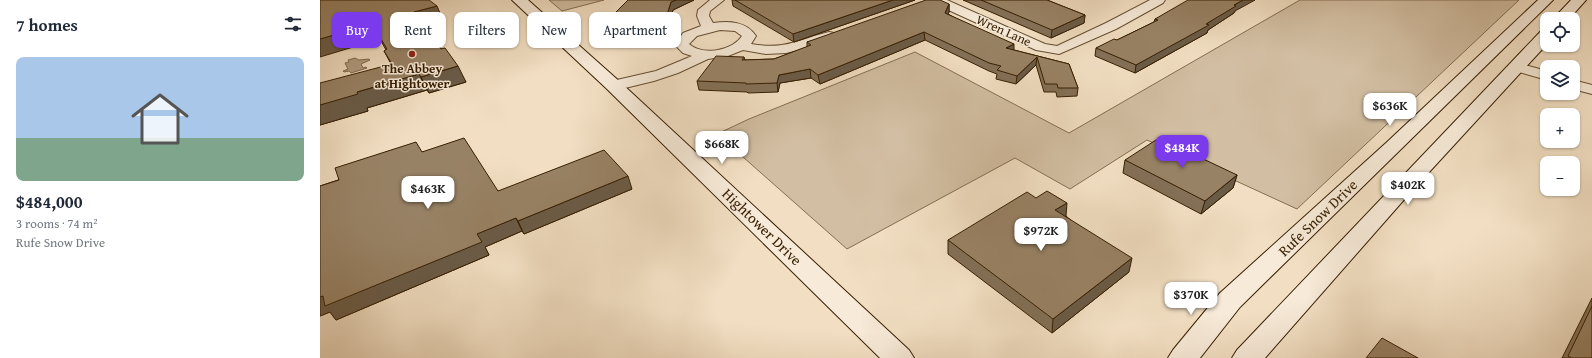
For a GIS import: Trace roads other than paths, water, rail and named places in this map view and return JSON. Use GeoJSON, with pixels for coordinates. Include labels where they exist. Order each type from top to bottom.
{"type":"FeatureCollection","features":[{"type":"Feature","properties":{"kind":"main road","name":"Hightower Drive"},"geometry":{"type":"LineString","coordinates":[[519,0],[613,86],[899,358]]}},
{"type":"Feature","properties":{"kind":"main road","name":"Rufe Snow Drive"},"geometry":{"type":"LineString","coordinates":[[1183,358],[1230,300],[1546,0]]}},
{"type":"Feature","properties":{"kind":"main road"},"geometry":{"type":"LineString","coordinates":[[1568,12],[1579,0]]}},
{"type":"Feature","properties":{"kind":"main road"},"geometry":{"type":"LineString","coordinates":[[1247,358],[1401,188],[1540,42]]}},
{"type":"Feature","properties":{"kind":"street"},"geometry":{"type":"LineString","coordinates":[[708,27],[703,16],[704,10],[718,0]]}},
{"type":"Feature","properties":{"kind":"street","name":"Wren Lane"},"geometry":{"type":"LineString","coordinates":[[937,0],[1050,49],[1059,50],[1111,26],[1159,0]]}},
{"type":"Feature","properties":{"kind":"street"},"geometry":{"type":"LineString","coordinates":[[731,26],[747,31],[749,36],[747,41],[741,46],[718,54],[706,54],[691,52],[685,49],[682,44],[684,39],[697,30],[708,27],[731,26]]}},
{"type":"Feature","properties":{"kind":"street"},"geometry":{"type":"LineString","coordinates":[[741,46],[764,51],[780,51],[803,46],[838,33]]}},
{"type":"Feature","properties":{"kind":"street"},"geometry":{"type":"LineString","coordinates":[[613,86],[629,76],[691,52]]}},
{"type":"Feature","properties":{"kind":"street"},"geometry":{"type":"LineString","coordinates":[[613,86],[651,78],[684,66],[706,54]]}},
{"type":"Feature","properties":{"kind":"street"},"geometry":{"type":"LineString","coordinates":[[1517,67],[1540,74]]}},
{"type":"Feature","properties":{"kind":"street"},"geometry":{"type":"LineString","coordinates":[[1580,86],[1592,90]]}},
{"type":"Feature","properties":{"kind":"place","name":"The Abbey at Hightower"},"geometry":{"type":"Point","coordinates":[412,54]}}]}
